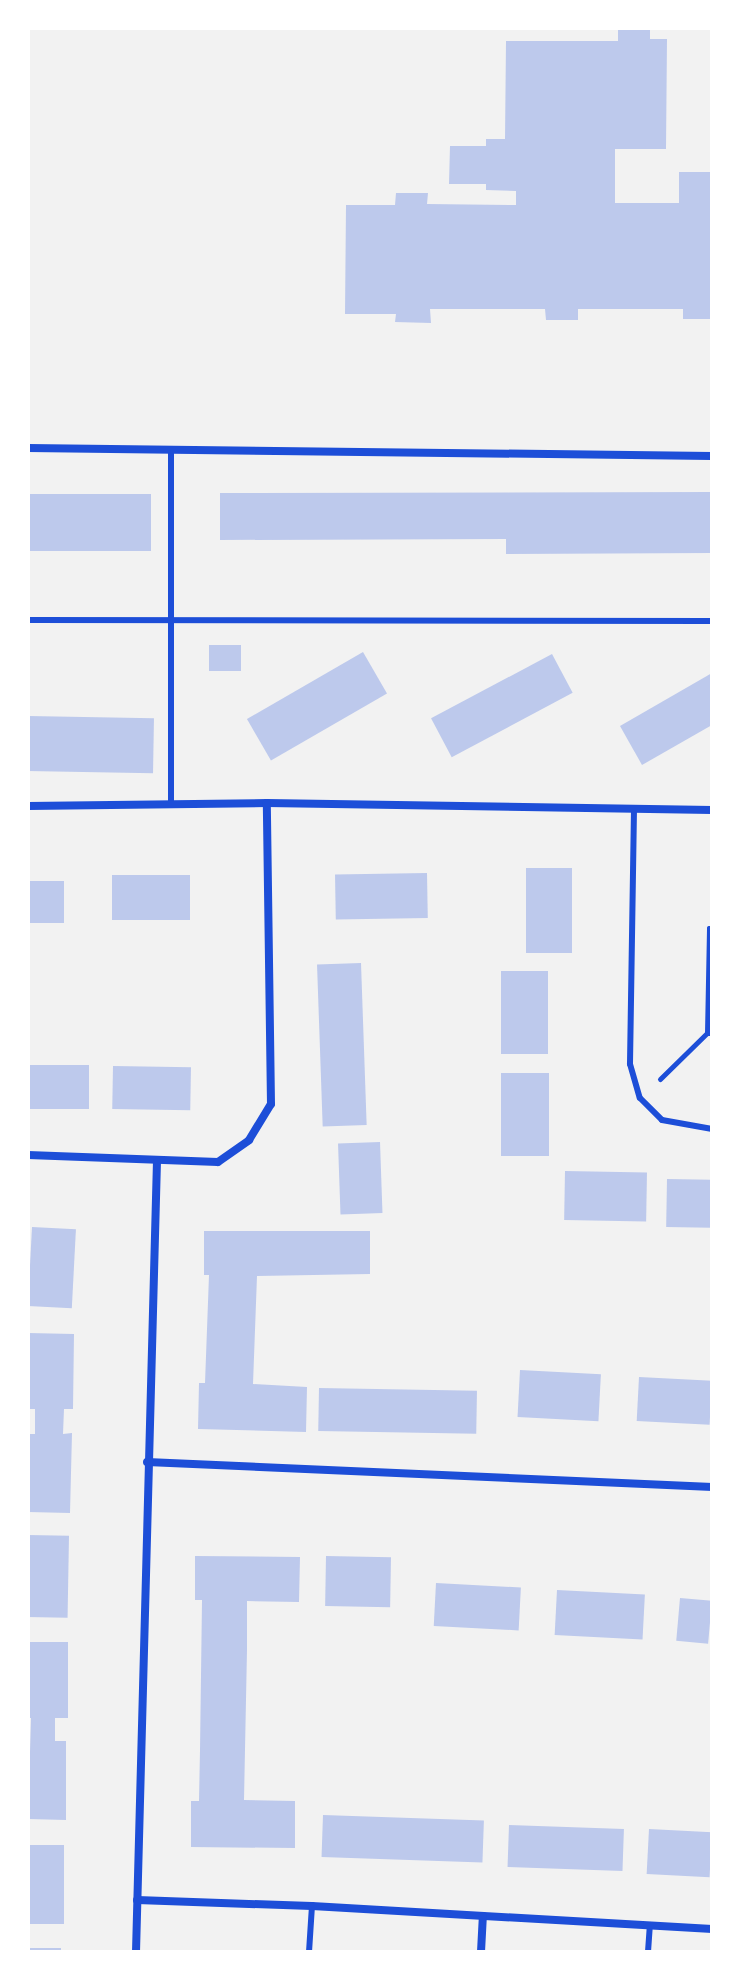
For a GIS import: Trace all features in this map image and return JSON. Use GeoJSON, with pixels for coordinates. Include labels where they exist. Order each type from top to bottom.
{"type":"FeatureCollection","features":[{"type":"Feature","properties":{"kind":"street"},"geometry":{"type":"LineString","coordinates":[[28,448],[712,456]]}},
{"type":"Feature","properties":{"kind":"street"},"geometry":{"type":"LineString","coordinates":[[28,1155],[218,1162],[249,1140],[271,1104],[267,803]]}},
{"type":"Feature","properties":{"kind":"street"},"geometry":{"type":"LineString","coordinates":[[28,806],[267,803],[712,810]]}},
{"type":"Feature","properties":{"kind":"street"},"geometry":{"type":"LineString","coordinates":[[136,1952],[157,1162]]}},
{"type":"Feature","properties":{"kind":"street"},"geometry":{"type":"LineString","coordinates":[[147,1462],[712,1487]]}},
{"type":"Feature","properties":{"kind":"street"},"geometry":{"type":"LineString","coordinates":[[137,1900],[312,1906],[712,1929]]}},
{"type":"Feature","properties":{"kind":"street"},"geometry":{"type":"LineString","coordinates":[[481,1952],[483,1916]]}},
{"type":"Feature","properties":{"kind":"lane"},"geometry":{"type":"LineString","coordinates":[[171,449],[171,803]]}},
{"type":"Feature","properties":{"kind":"lane"},"geometry":{"type":"LineString","coordinates":[[28,620],[712,621]]}},
{"type":"Feature","properties":{"kind":"lane"},"geometry":{"type":"LineString","coordinates":[[634,809],[630,1064],[640,1098],[662,1120],[712,1129]]}},
{"type":"Feature","properties":{"kind":"lane"},"geometry":{"type":"LineString","coordinates":[[309,1952],[312,1906]]}},
{"type":"Feature","properties":{"kind":"lane"},"geometry":{"type":"LineString","coordinates":[[648,1952],[650,1926]]}},
{"type":"Feature","properties":{"kind":"path"},"geometry":{"type":"LineString","coordinates":[[640,1098],[710,1033],[709,928],[712,928]]}},
{"type":"Feature","properties":{"kind":"building"},"geometry":{"type":"Polygon","coordinates":[[[618,28],[650,29],[650,39],[667,39],[666,149],[615,149],[615,203],[679,203],[679,172],[712,172],[712,319],[683,319],[683,309],[578,309],[578,320],[546,320],[545,309],[430,309],[431,323],[395,322],[396,314],[345,314],[346,205],[395,205],[396,193],[428,193],[427,204],[516,205],[516,191],[486,190],[486,184],[449,184],[450,146],[486,146],[486,139],[505,139],[506,41],[618,41],[618,28]]]}},
{"type":"Feature","properties":{"kind":"building"},"geometry":{"type":"Polygon","coordinates":[[[712,492],[712,553],[506,554],[506,539],[220,540],[220,493],[712,492]]]}},
{"type":"Feature","properties":{"kind":"building"},"geometry":{"type":"Polygon","coordinates":[[[28,494],[151,494],[151,551],[28,551],[28,494]]]}},
{"type":"Feature","properties":{"kind":"building"},"geometry":{"type":"Polygon","coordinates":[[[209,645],[241,645],[241,671],[209,671],[209,645]]]}},
{"type":"Feature","properties":{"kind":"building"},"geometry":{"type":"Polygon","coordinates":[[[363,652],[387,694],[271,761],[247,719],[363,652]]]}},
{"type":"Feature","properties":{"kind":"building"},"geometry":{"type":"Polygon","coordinates":[[[552,654],[573,693],[452,757],[431,718],[552,654]]]}},
{"type":"Feature","properties":{"kind":"building"},"geometry":{"type":"Polygon","coordinates":[[[712,673],[712,725],[642,765],[620,726],[712,673]]]}},
{"type":"Feature","properties":{"kind":"building"},"geometry":{"type":"Polygon","coordinates":[[[28,716],[154,718],[153,773],[28,771],[28,716]]]}},
{"type":"Feature","properties":{"kind":"building"},"geometry":{"type":"Polygon","coordinates":[[[526,868],[572,868],[572,953],[526,953],[526,868]]]}},
{"type":"Feature","properties":{"kind":"building"},"geometry":{"type":"Polygon","coordinates":[[[427,873],[428,918],[336,920],[335,875],[427,873]]]}},
{"type":"Feature","properties":{"kind":"building"},"geometry":{"type":"Polygon","coordinates":[[[112,875],[190,875],[190,920],[112,920],[112,875]]]}},
{"type":"Feature","properties":{"kind":"building"},"geometry":{"type":"Polygon","coordinates":[[[28,881],[64,881],[64,923],[28,923],[28,881]]]}},
{"type":"Feature","properties":{"kind":"building"},"geometry":{"type":"Polygon","coordinates":[[[361,963],[367,1125],[323,1126],[317,965],[361,963]]]}},
{"type":"Feature","properties":{"kind":"building"},"geometry":{"type":"Polygon","coordinates":[[[501,971],[548,971],[548,1054],[501,1054],[501,971]]]}},
{"type":"Feature","properties":{"kind":"building"},"geometry":{"type":"Polygon","coordinates":[[[28,1065],[89,1065],[89,1109],[28,1109],[28,1065]]]}},
{"type":"Feature","properties":{"kind":"building"},"geometry":{"type":"Polygon","coordinates":[[[113,1066],[191,1067],[190,1110],[112,1109],[113,1066]]]}},
{"type":"Feature","properties":{"kind":"building"},"geometry":{"type":"Polygon","coordinates":[[[501,1073],[549,1073],[549,1156],[501,1156],[501,1073]]]}},
{"type":"Feature","properties":{"kind":"building"},"geometry":{"type":"Polygon","coordinates":[[[380,1142],[382,1213],[341,1214],[338,1143],[380,1142]]]}},
{"type":"Feature","properties":{"kind":"building"},"geometry":{"type":"Polygon","coordinates":[[[565,1171],[647,1172],[646,1221],[564,1220],[565,1171]]]}},
{"type":"Feature","properties":{"kind":"building"},"geometry":{"type":"Polygon","coordinates":[[[667,1179],[712,1180],[711,1228],[666,1227],[667,1179]]]}},
{"type":"Feature","properties":{"kind":"building"},"geometry":{"type":"Polygon","coordinates":[[[32,1227],[76,1229],[72,1308],[28,1306],[32,1227]]]}},
{"type":"Feature","properties":{"kind":"building"},"geometry":{"type":"Polygon","coordinates":[[[204,1231],[370,1231],[370,1274],[257,1276],[253,1384],[307,1387],[306,1432],[198,1429],[199,1383],[205,1383],[209,1275],[204,1275],[204,1231]]]}},
{"type":"Feature","properties":{"kind":"building"},"geometry":{"type":"Polygon","coordinates":[[[28,1333],[74,1334],[73,1409],[64,1409],[63,1434],[72,1433],[70,1513],[28,1512],[28,1434],[35,1434],[35,1409],[28,1409],[28,1333]]]}},
{"type":"Feature","properties":{"kind":"building"},"geometry":{"type":"Polygon","coordinates":[[[520,1370],[601,1374],[598,1421],[518,1417],[520,1370]]]}},
{"type":"Feature","properties":{"kind":"building"},"geometry":{"type":"Polygon","coordinates":[[[639,1377],[712,1381],[710,1425],[637,1421],[639,1377]]]}},
{"type":"Feature","properties":{"kind":"building"},"geometry":{"type":"Polygon","coordinates":[[[319,1388],[477,1391],[476,1434],[318,1431],[319,1388]]]}},
{"type":"Feature","properties":{"kind":"building"},"geometry":{"type":"Polygon","coordinates":[[[28,1535],[69,1536],[68,1618],[28,1617],[28,1535]]]}},
{"type":"Feature","properties":{"kind":"building"},"geometry":{"type":"Polygon","coordinates":[[[195,1556],[300,1557],[299,1602],[247,1601],[244,1800],[295,1801],[295,1848],[191,1847],[191,1801],[199,1801],[200,1750],[202,1600],[195,1600],[195,1556]]]}},
{"type":"Feature","properties":{"kind":"building"},"geometry":{"type":"Polygon","coordinates":[[[326,1556],[391,1557],[390,1607],[325,1606],[326,1556]]]}},
{"type":"Feature","properties":{"kind":"building"},"geometry":{"type":"Polygon","coordinates":[[[436,1583],[521,1587],[519,1630],[434,1626],[436,1583]]]}},
{"type":"Feature","properties":{"kind":"building"},"geometry":{"type":"Polygon","coordinates":[[[557,1590],[645,1595],[643,1640],[555,1635],[557,1590]]]}},
{"type":"Feature","properties":{"kind":"building"},"geometry":{"type":"Polygon","coordinates":[[[680,1598],[712,1601],[708,1644],[676,1641],[680,1598]]]}},
{"type":"Feature","properties":{"kind":"building"},"geometry":{"type":"Polygon","coordinates":[[[28,1642],[68,1642],[68,1718],[55,1718],[55,1741],[66,1741],[66,1820],[28,1819],[31,1718],[28,1718],[28,1642]]]}},
{"type":"Feature","properties":{"kind":"building"},"geometry":{"type":"Polygon","coordinates":[[[323,1815],[484,1821],[482,1863],[322,1857],[323,1815]]]}},
{"type":"Feature","properties":{"kind":"building"},"geometry":{"type":"Polygon","coordinates":[[[509,1825],[624,1829],[622,1871],[508,1867],[509,1825]]]}},
{"type":"Feature","properties":{"kind":"building"},"geometry":{"type":"Polygon","coordinates":[[[649,1829],[712,1832],[710,1877],[647,1874],[649,1829]]]}},
{"type":"Feature","properties":{"kind":"building"},"geometry":{"type":"Polygon","coordinates":[[[28,1845],[64,1845],[64,1924],[28,1924],[28,1845]]]}},
{"type":"Feature","properties":{"kind":"building"},"geometry":{"type":"Polygon","coordinates":[[[28,1948],[61,1948],[61,1952],[28,1952],[28,1948]]]}}]}
